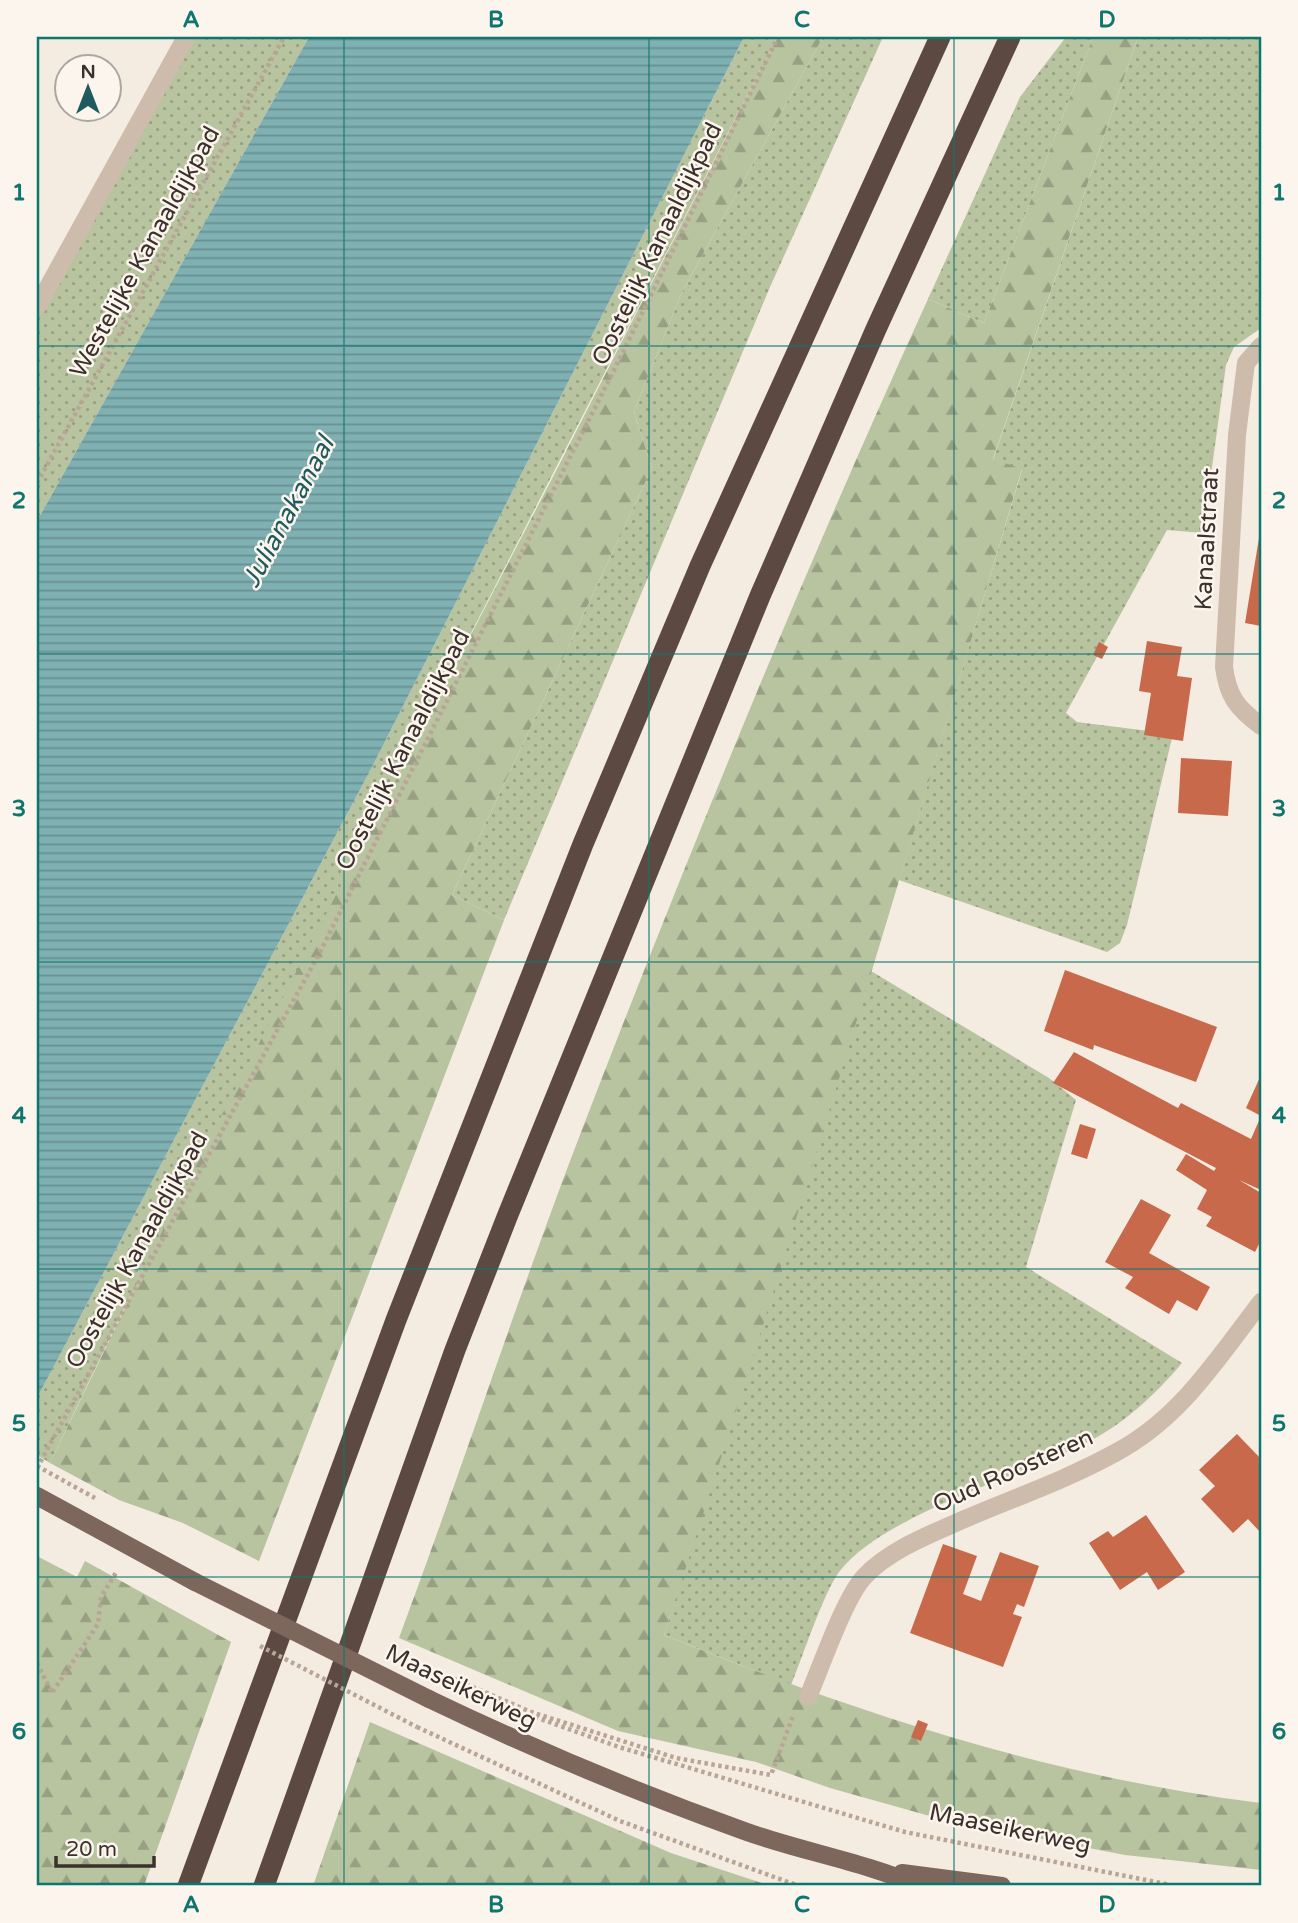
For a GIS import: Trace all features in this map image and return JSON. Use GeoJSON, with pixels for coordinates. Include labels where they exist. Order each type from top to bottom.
{"type":"FeatureCollection","features":[{"type":"Feature","properties":{"kind":"highway"},"geometry":{"type":"LineString","coordinates":[[188,1886],[396,1320],[583,844],[700,566],[940,37]]}},
{"type":"Feature","properties":{"kind":"highway"},"geometry":{"type":"LineString","coordinates":[[264,1886],[455,1350],[507,1217],[760,596],[876,329],[1010,37]]}},
{"type":"Feature","properties":{"kind":"main road","name":"Maaseikerweg"},"geometry":{"type":"LineString","coordinates":[[37,1496],[195,1582],[429,1699],[612,1782],[750,1833],[885,1871],[919,1886]]}},
{"type":"Feature","properties":{"kind":"main road","name":"Maaseikerweg"},"geometry":{"type":"LineString","coordinates":[[885,1871],[1002,1886]]}},
{"type":"Feature","properties":{"kind":"street"},"geometry":{"type":"LineString","coordinates":[[37,307],[186,37]]}},
{"type":"Feature","properties":{"kind":"street","name":"Kanaalstraat"},"geometry":{"type":"LineString","coordinates":[[1261,346],[1246,363],[1239,423],[1224,667],[1228,692],[1245,713],[1261,726]]}},
{"type":"Feature","properties":{"kind":"street","name":"Oud Roosteren"},"geometry":{"type":"LineString","coordinates":[[808,1697],[840,1621],[863,1577],[901,1549],[1116,1453],[1147,1434],[1204,1379],[1261,1302]]}},
{"type":"Feature","properties":{"kind":"path","name":"Westelijke Kanaaldijkpad"},"geometry":{"type":"LineString","coordinates":[[37,483],[284,37]]}},
{"type":"Feature","properties":{"kind":"path","name":"Oostelijk Kanaaldijkpad"},"geometry":{"type":"LineString","coordinates":[[37,1467],[319,954],[604,390],[778,37]]}},
{"type":"Feature","properties":{"kind":"path"},"geometry":{"type":"LineString","coordinates":[[37,1467],[95,1498]]}},
{"type":"Feature","properties":{"kind":"path"},"geometry":{"type":"LineString","coordinates":[[37,1663],[52,1693],[98,1624],[101,1597],[117,1571]]}},
{"type":"Feature","properties":{"kind":"path"},"geometry":{"type":"LineString","coordinates":[[258,1645],[417,1727],[620,1821],[799,1886]]}},
{"type":"Feature","properties":{"kind":"path","name":"Maaseikerweg"},"geometry":{"type":"LineString","coordinates":[[439,1675],[522,1712],[619,1747],[905,1832],[1176,1886]]}},
{"type":"Feature","properties":{"kind":"path"},"geometry":{"type":"LineString","coordinates":[[446,1678],[452,1678],[531,1712],[676,1758],[771,1775],[793,1715]]}},
{"type":"Feature","properties":{"kind":"green space"},"geometry":{"type":"Polygon","coordinates":[[[185,37],[309,37],[37,521],[37,307],[185,37]]]}},
{"type":"Feature","properties":{"kind":"green space"},"geometry":{"type":"Polygon","coordinates":[[[744,37],[777,37],[117,1323],[50,1463],[37,1455],[37,1398],[372,767],[744,37]]]}},
{"type":"Feature","properties":{"kind":"green space"},"geometry":{"type":"Polygon","coordinates":[[[777,37],[823,37],[681,294],[634,412],[652,468],[452,895],[504,920],[259,1561],[183,1523],[119,1500],[50,1463],[172,1211],[558,467],[777,37]]]}},
{"type":"Feature","properties":{"kind":"green space"},"geometry":{"type":"Polygon","coordinates":[[[823,37],[883,37],[770,287],[504,920],[452,895],[652,468],[634,412],[681,294],[823,37]]]}},
{"type":"Feature","properties":{"kind":"green space"},"geometry":{"type":"Polygon","coordinates":[[[1066,37],[1093,37],[984,323],[928,299],[1020,97],[1066,37]]]}},
{"type":"Feature","properties":{"kind":"green space"},"geometry":{"type":"Polygon","coordinates":[[[1093,37],[1138,37],[993,459],[1022,469],[802,1199],[664,1635],[810,1691],[957,1739],[1107,1777],[1183,1792],[1261,1803],[1261,1870],[1125,1855],[944,1820],[830,1788],[756,1762],[618,1731],[399,1638],[583,1127],[706,815],[837,504],[928,299],[984,323],[1093,37]]]}},
{"type":"Feature","properties":{"kind":"green space"},"geometry":{"type":"Polygon","coordinates":[[[1138,37],[1261,37],[1261,328],[1234,347],[1226,365],[1203,533],[1167,530],[1066,713],[1077,722],[1173,734],[1127,925],[1120,943],[1107,952],[899,880],[1022,470],[993,460],[1138,37]]]}},
{"type":"Feature","properties":{"kind":"green space"},"geometry":{"type":"Polygon","coordinates":[[[871,971],[1049,1078],[1076,1100],[1026,1267],[1182,1363],[1137,1409],[1112,1428],[1056,1457],[918,1515],[859,1551],[833,1582],[791,1685],[664,1635],[871,971]]]}},
{"type":"Feature","properties":{"kind":"green space"},"geometry":{"type":"Polygon","coordinates":[[[37,1556],[77,1577],[85,1561],[231,1642],[144,1886],[37,1886],[37,1556]]]}},
{"type":"Feature","properties":{"kind":"green space"},"geometry":{"type":"Polygon","coordinates":[[[370,1722],[671,1853],[771,1886],[313,1886],[370,1722]]]}},
{"type":"Feature","properties":{"kind":"water","name":"Julianakanaal"},"geometry":{"type":"Polygon","coordinates":[[[309,37],[744,37],[372,767],[37,1398],[37,521],[309,37]]]}},
{"type":"Feature","properties":{"kind":"building"},"geometry":{"type":"Polygon","coordinates":[[[1261,533],[1261,626],[1245,623],[1261,533]]]}},
{"type":"Feature","properties":{"kind":"building"},"geometry":{"type":"Polygon","coordinates":[[[1147,641],[1182,647],[1177,676],[1192,678],[1183,741],[1144,735],[1151,693],[1139,691],[1147,641]]]}},
{"type":"Feature","properties":{"kind":"building"},"geometry":{"type":"Polygon","coordinates":[[[1099,642],[1108,647],[1102,659],[1093,655],[1099,642]]]}},
{"type":"Feature","properties":{"kind":"building"},"geometry":{"type":"Polygon","coordinates":[[[1181,758],[1232,761],[1228,816],[1178,813],[1181,758]]]}},
{"type":"Feature","properties":{"kind":"building"},"geometry":{"type":"Polygon","coordinates":[[[1065,970],[1217,1027],[1196,1082],[1094,1045],[1093,1050],[1044,1031],[1065,970]]]}},
{"type":"Feature","properties":{"kind":"building"},"geometry":{"type":"Polygon","coordinates":[[[1074,1052],[1178,1108],[1181,1103],[1251,1139],[1261,1116],[1261,1190],[1239,1180],[1261,1193],[1261,1240],[1255,1252],[1206,1226],[1212,1217],[1197,1209],[1207,1190],[1176,1170],[1186,1154],[1214,1171],[1216,1168],[1053,1083],[1074,1052]]]}},
{"type":"Feature","properties":{"kind":"building"},"geometry":{"type":"Polygon","coordinates":[[[1261,1075],[1261,1116],[1246,1108],[1261,1075]]]}},
{"type":"Feature","properties":{"kind":"building"},"geometry":{"type":"Polygon","coordinates":[[[1080,1124],[1096,1129],[1087,1159],[1071,1154],[1080,1124]]]}},
{"type":"Feature","properties":{"kind":"building"},"geometry":{"type":"Polygon","coordinates":[[[1141,1199],[1171,1215],[1149,1253],[1210,1287],[1197,1311],[1177,1300],[1169,1314],[1125,1288],[1133,1277],[1105,1262],[1141,1199]]]}},
{"type":"Feature","properties":{"kind":"building"},"geometry":{"type":"Polygon","coordinates":[[[1237,1434],[1261,1459],[1261,1533],[1248,1519],[1233,1533],[1201,1499],[1215,1486],[1199,1470],[1237,1434]]]}},
{"type":"Feature","properties":{"kind":"building"},"geometry":{"type":"Polygon","coordinates":[[[1146,1515],[1185,1572],[1158,1590],[1147,1572],[1120,1590],[1089,1543],[1108,1531],[1113,1537],[1146,1515]]]}},
{"type":"Feature","properties":{"kind":"building"},"geometry":{"type":"Polygon","coordinates":[[[943,1544],[977,1556],[963,1594],[981,1601],[1000,1552],[1039,1566],[1024,1607],[1017,1604],[1013,1614],[1022,1617],[1003,1667],[910,1633],[943,1544]]]}},
{"type":"Feature","properties":{"kind":"building"},"geometry":{"type":"Polygon","coordinates":[[[918,1720],[928,1724],[921,1741],[911,1737],[918,1720]]]}}]}
